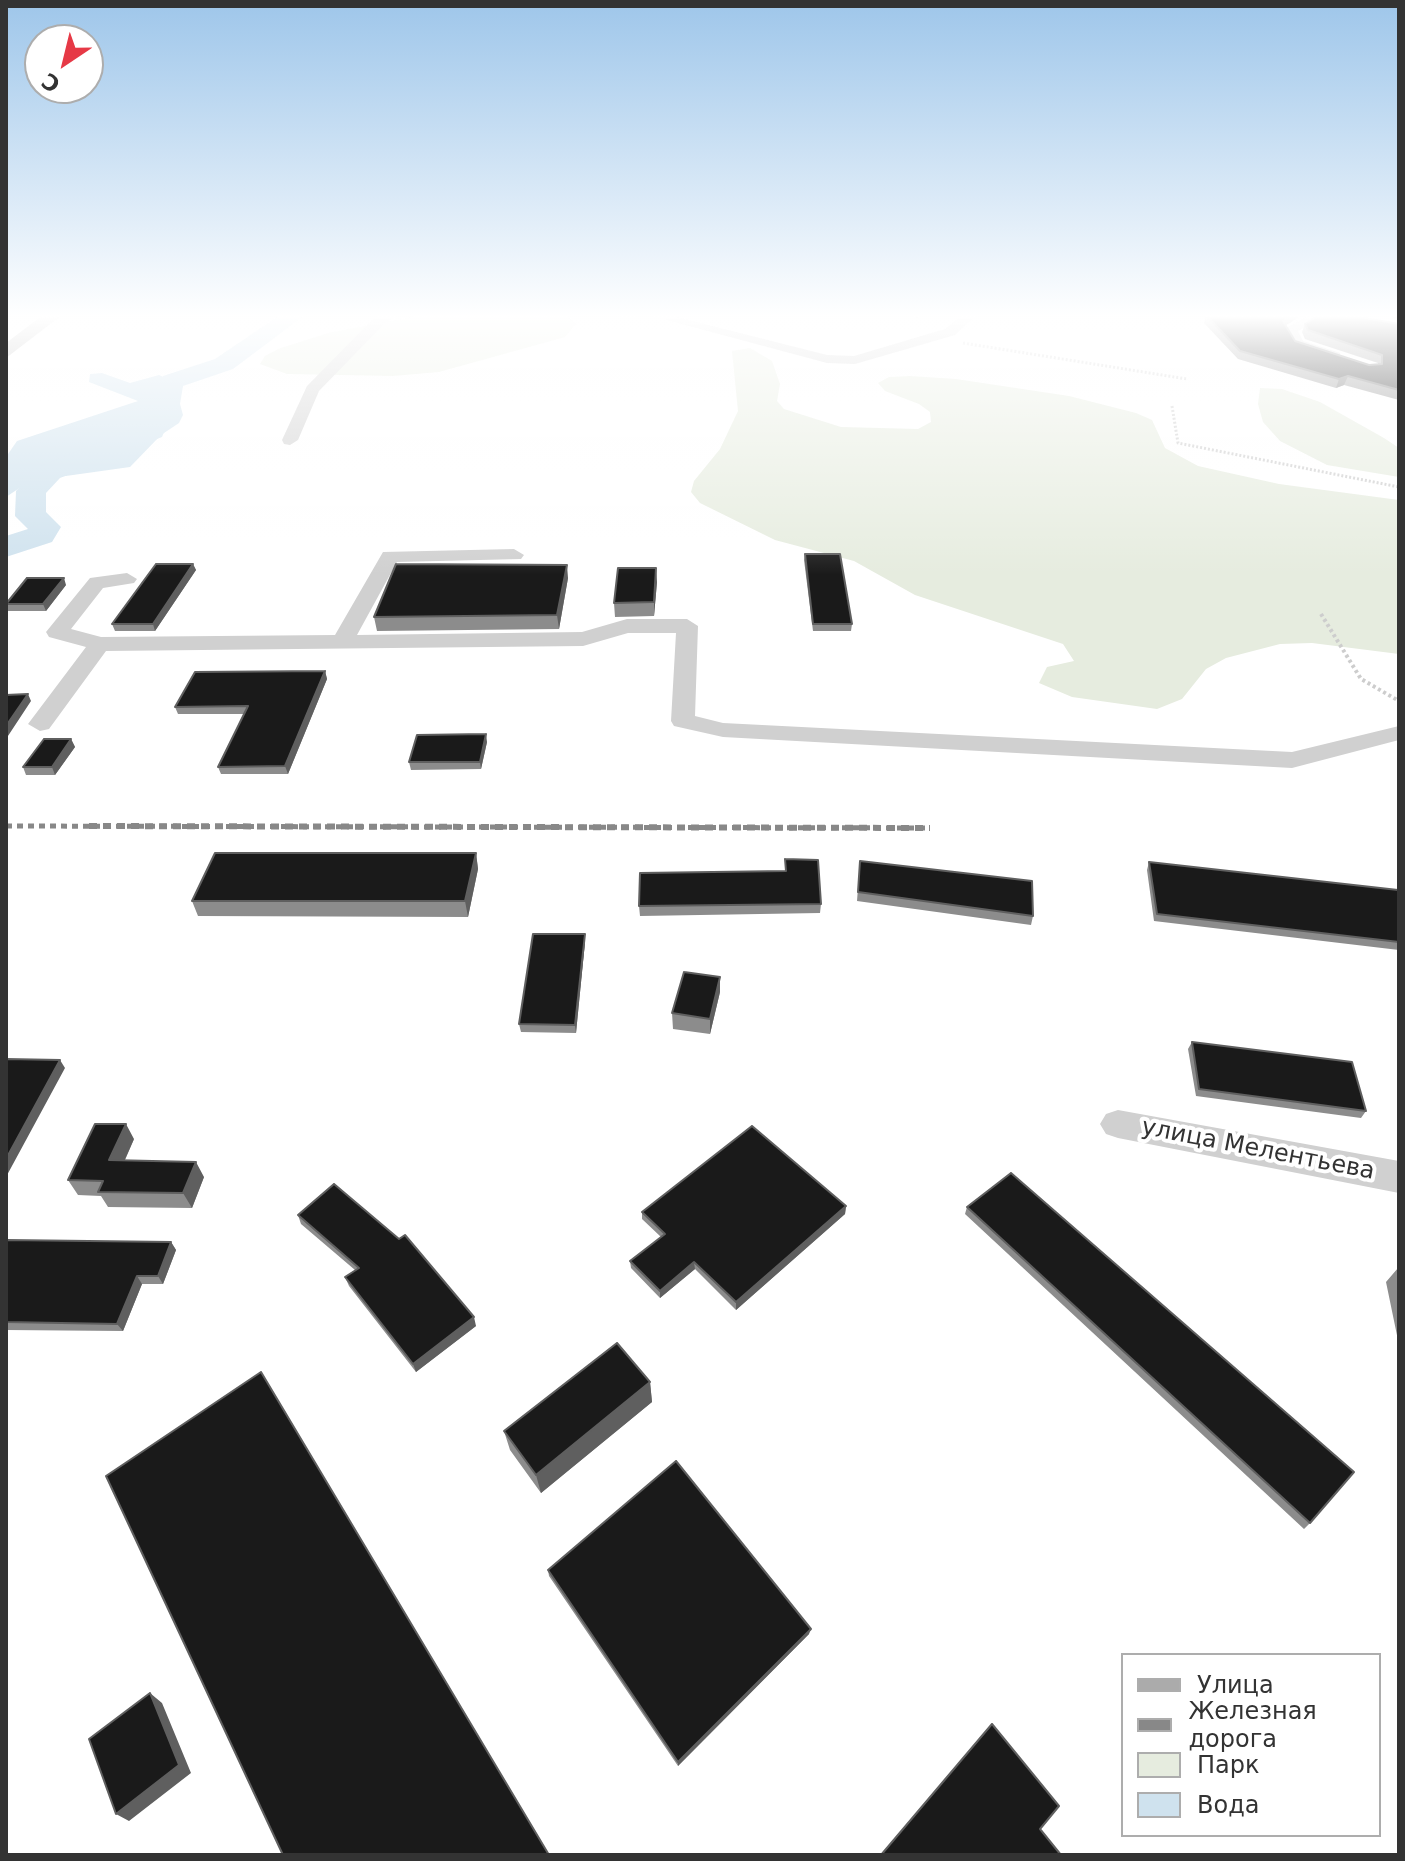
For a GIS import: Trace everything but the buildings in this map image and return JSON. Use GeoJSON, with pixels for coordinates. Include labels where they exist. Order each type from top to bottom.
{"type":"FeatureCollection","features":[{"type":"Feature","properties":{"kind":"street"},"geometry":{"type":"LineString","coordinates":[[290,440],[306,402]]}},
{"type":"Feature","properties":{"kind":"street"},"geometry":{"type":"LineString","coordinates":[[342,642],[390,556],[514,555]]}},
{"type":"Feature","properties":{"kind":"street"},"geometry":{"type":"LineString","coordinates":[[127,579],[97,582],[57,632],[100,644],[342,642],[583,639],[627,626],[687,626],[683,721],[723,730],[1292,760],[1399,733]]}},
{"type":"Feature","properties":{"kind":"street"},"geometry":{"type":"LineString","coordinates":[[40,724],[100,644]]}},
{"type":"Feature","properties":{"kind":"street","name":"улица Мелентьева"},"geometry":{"type":"LineString","coordinates":[[1118,1124],[1399,1177]]}},
{"type":"Feature","properties":{"kind":"path"},"geometry":{"type":"LineString","coordinates":[[1172,406],[1178,443],[1399,487]]}},
{"type":"Feature","properties":{"kind":"path"},"geometry":{"type":"LineString","coordinates":[[1321,614],[1361,679],[1399,701]]}},
{"type":"Feature","properties":{"kind":"green space"},"geometry":{"type":"Polygon","coordinates":[[[737,402],[778,402],[784,409],[841,427],[918,429],[931,422],[930,412],[913,402],[1092,402],[1152,420],[1165,448],[1198,466],[1279,484],[1399,500],[1399,654],[1312,643],[1280,644],[1226,658],[1206,669],[1182,699],[1157,709],[1072,697],[1039,683],[1047,667],[1074,661],[1063,644],[915,595],[854,561],[775,540],[700,503],[691,492],[694,481],[720,449],[738,411],[737,402]]]}},
{"type":"Feature","properties":{"kind":"green space"},"geometry":{"type":"Polygon","coordinates":[[[1320,402],[1399,448],[1399,477],[1327,465],[1280,441],[1263,422],[1258,404],[1320,402]]]}},
{"type":"Feature","properties":{"kind":"water"},"geometry":{"type":"Polygon","coordinates":[[[135,402],[180,402],[183,415],[179,423],[161,435],[130,467],[30,481],[6,497],[6,457],[17,441],[135,402]]]}},
{"type":"Feature","properties":{"kind":"waterway"},"geometry":{"type":"LineString","coordinates":[[6,547],[41,535],[45,527],[31,516],[29,508],[31,491],[50,472],[152,431],[164,402]]}},
{"type":"Feature","properties":{"kind":"railway"},"geometry":{"type":"LineString","coordinates":[[6,826],[930,828],[89,826]]}}]}
